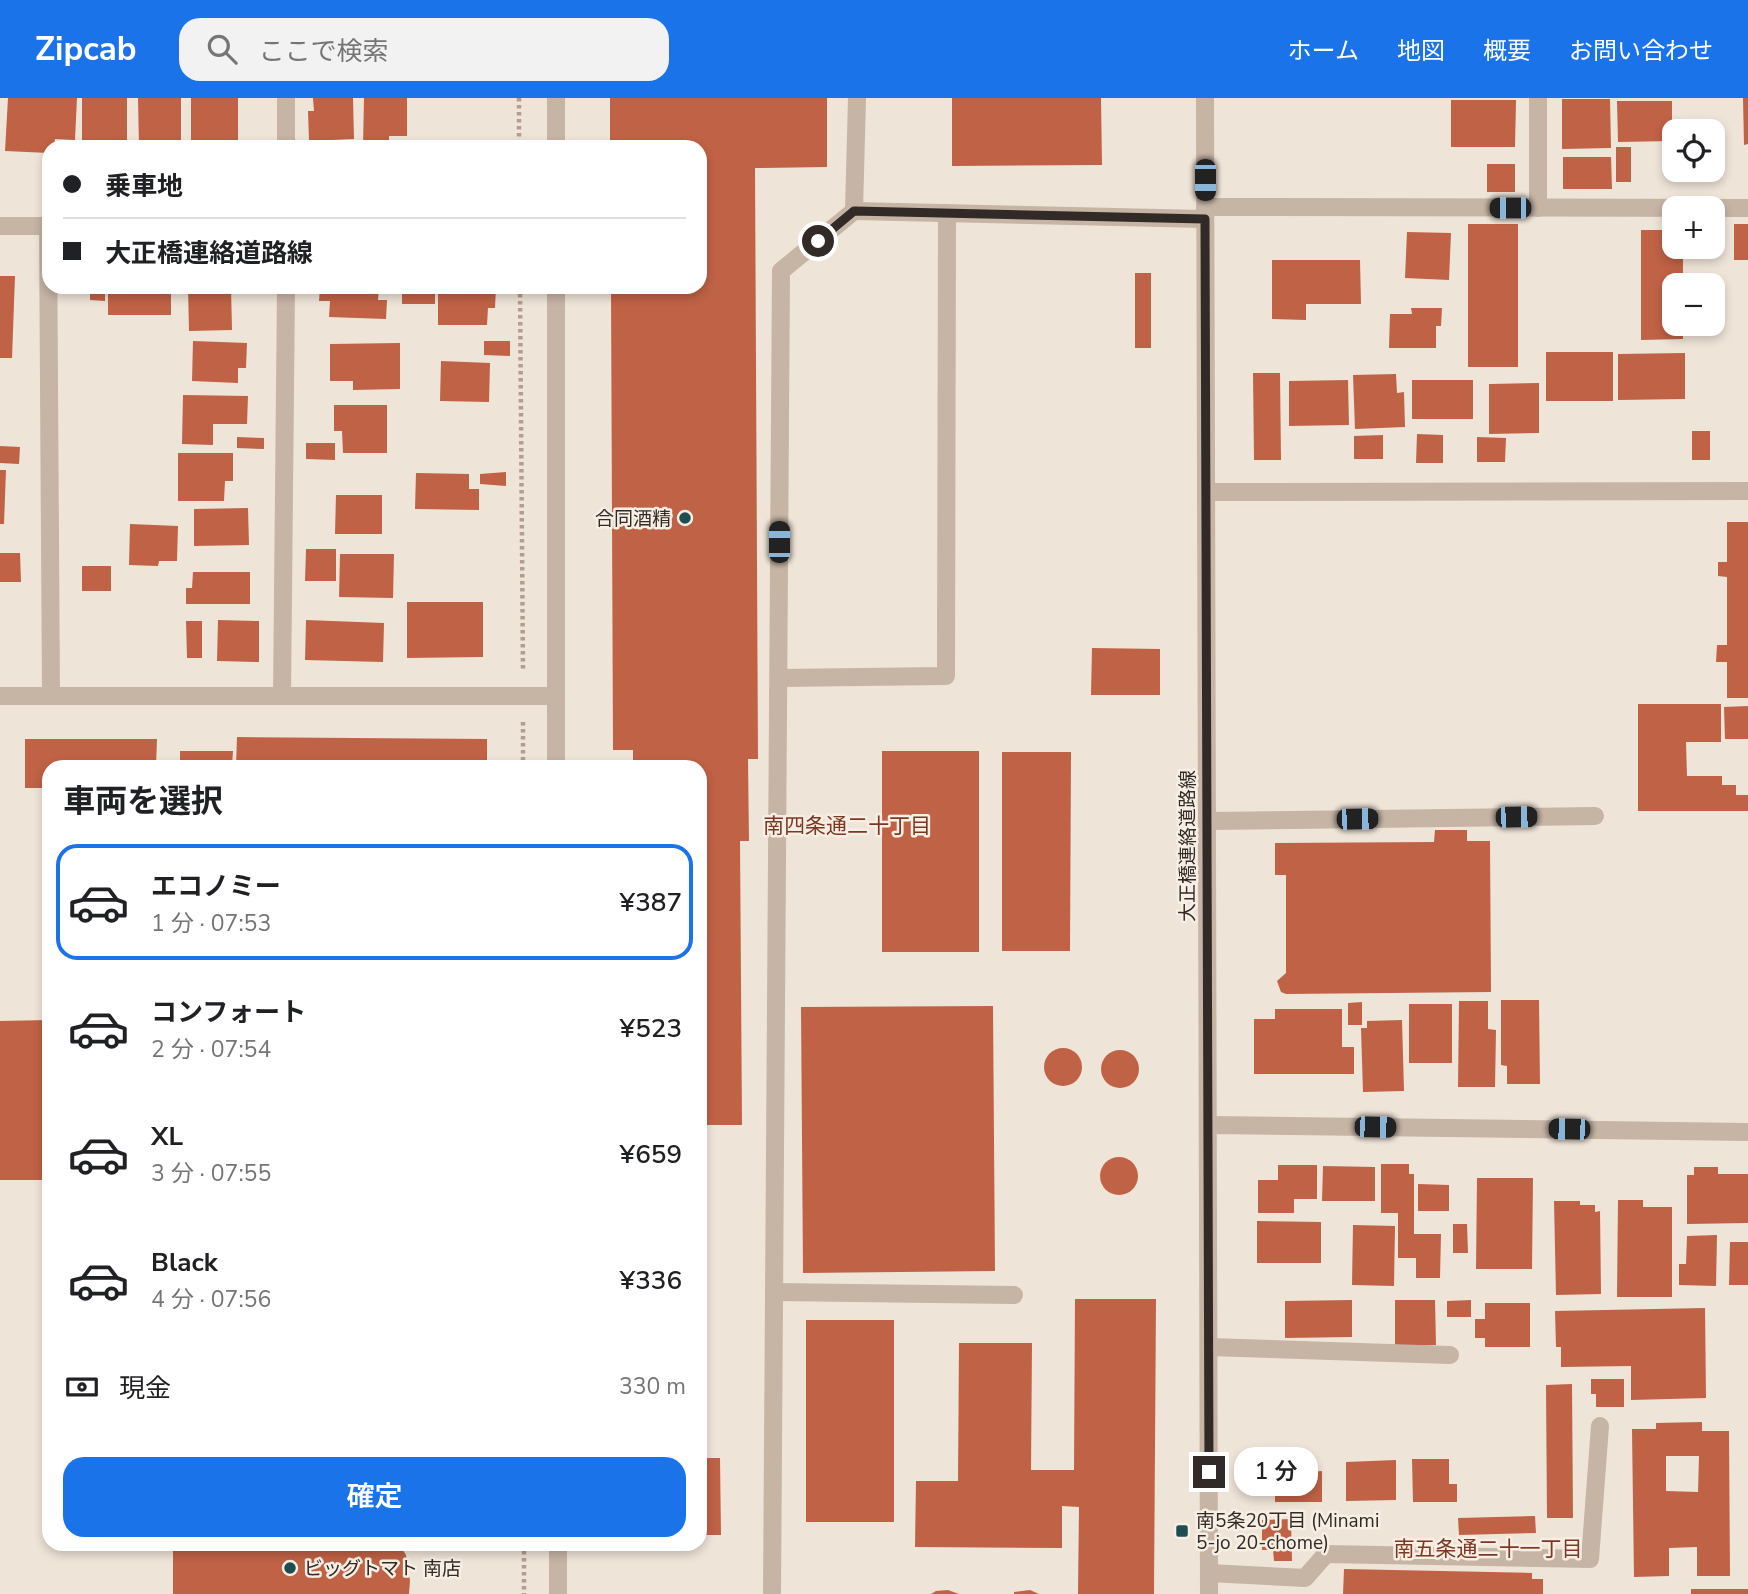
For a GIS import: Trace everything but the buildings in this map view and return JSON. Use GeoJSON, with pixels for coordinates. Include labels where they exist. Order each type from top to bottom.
{"type":"FeatureCollection","features":[{"type":"Feature","properties":{"kind":"street"},"geometry":{"type":"LineString","coordinates":[[286,98],[286,140]]}},
{"type":"Feature","properties":{"kind":"street"},"geometry":{"type":"LineString","coordinates":[[556,98],[556,140]]}},
{"type":"Feature","properties":{"kind":"street"},"geometry":{"type":"LineString","coordinates":[[854,211],[857,98]]}},
{"type":"Feature","properties":{"kind":"street","name":"大正橋連絡道路線"},"geometry":{"type":"LineString","coordinates":[[1205,98],[1209,1594]]}},
{"type":"Feature","properties":{"kind":"street"},"geometry":{"type":"LineString","coordinates":[[1538,98],[1538,208]]}},
{"type":"Feature","properties":{"kind":"street"},"geometry":{"type":"LineString","coordinates":[[772,1594],[781,271],[854,211],[1205,213],[1748,208]]}},
{"type":"Feature","properties":{"kind":"street"},"geometry":{"type":"LineString","coordinates":[[779,678],[946,676],[947,213]]}},
{"type":"Feature","properties":{"kind":"street"},"geometry":{"type":"LineString","coordinates":[[0,226],[42,226]]}},
{"type":"Feature","properties":{"kind":"street"},"geometry":{"type":"LineString","coordinates":[[49,294],[51,696]]}},
{"type":"Feature","properties":{"kind":"street"},"geometry":{"type":"LineString","coordinates":[[282,696],[286,294]]}},
{"type":"Feature","properties":{"kind":"street"},"geometry":{"type":"LineString","coordinates":[[556,294],[556,760]]}},
{"type":"Feature","properties":{"kind":"street"},"geometry":{"type":"LineString","coordinates":[[1207,492],[1748,491]]}},
{"type":"Feature","properties":{"kind":"street"},"geometry":{"type":"LineString","coordinates":[[0,696],[556,696]]}},
{"type":"Feature","properties":{"kind":"street"},"geometry":{"type":"LineString","coordinates":[[1208,821],[1595,816]]}},
{"type":"Feature","properties":{"kind":"street"},"geometry":{"type":"LineString","coordinates":[[1208,1125],[1748,1132]]}},
{"type":"Feature","properties":{"kind":"street"},"geometry":{"type":"LineString","coordinates":[[774,1292],[1014,1295]]}},
{"type":"Feature","properties":{"kind":"street"},"geometry":{"type":"LineString","coordinates":[[1209,1347],[1450,1355]]}},
{"type":"Feature","properties":{"kind":"street"},"geometry":{"type":"LineString","coordinates":[[1209,1573],[1305,1578],[1326,1554],[1590,1559],[1600,1426]]}},
{"type":"Feature","properties":{"kind":"street"},"geometry":{"type":"LineString","coordinates":[[558,1551],[558,1594]]}},
{"type":"Feature","properties":{"kind":"path"},"geometry":{"type":"LineString","coordinates":[[519,98],[519,140]]}},
{"type":"Feature","properties":{"kind":"path"},"geometry":{"type":"LineString","coordinates":[[520,294],[523,760]]}},
{"type":"Feature","properties":{"kind":"path"},"geometry":{"type":"LineString","coordinates":[[524,1551],[524,1594]]}},
{"type":"Feature","properties":{"kind":"place","name":"合同酒精"},"geometry":{"type":"Point","coordinates":[685,518]}},
{"type":"Feature","properties":{"kind":"place","name":"南5条20丁目 (Minami 5-jo 20-chome)"},"geometry":{"type":"Point","coordinates":[1182,1531]}},
{"type":"Feature","properties":{"kind":"place","name":"ビッグトマト 南店"},"geometry":{"type":"Point","coordinates":[290,1568]}},
{"type":"Feature","properties":{"kind":"district","name":"南四条通二十丁目"},"geometry":{"type":"Point","coordinates":[847,826]}},
{"type":"Feature","properties":{"kind":"district","name":"南五条通二十一丁目"},"geometry":{"type":"Point","coordinates":[1488,1549]}},
{"type":"Feature","properties":{"kind":"route"},"geometry":{"type":"LineString","coordinates":[[818,241],[854,211],[1205,219],[1209,1472]]}}]}
